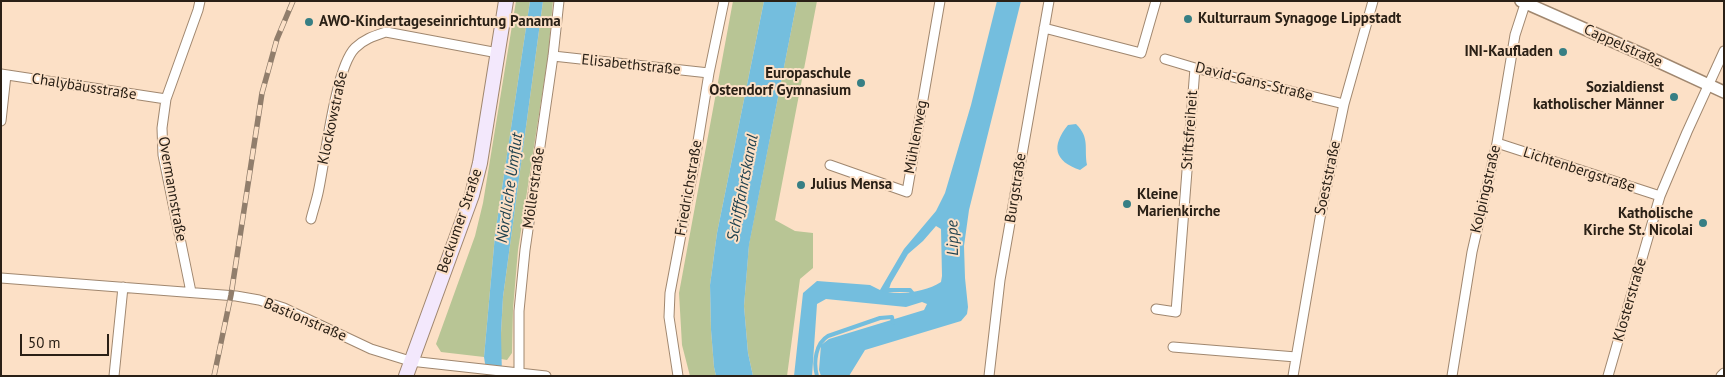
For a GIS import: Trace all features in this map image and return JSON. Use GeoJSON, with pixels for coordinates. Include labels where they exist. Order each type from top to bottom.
{"type":"FeatureCollection","features":[{"type":"Feature","properties":{"kind":"main road","name":"Beckumer Straße"},"geometry":{"type":"LineString","coordinates":[[406,376],[472,195],[480,162],[506,1]]}},
{"type":"Feature","properties":{"kind":"street","name":"Overmannstraße"},"geometry":{"type":"LineString","coordinates":[[191,292],[163,155],[162,128],[166,99],[200,1]]}},
{"type":"Feature","properties":{"kind":"street","name":"Möllerstraße"},"geometry":{"type":"LineString","coordinates":[[519,374],[519,311],[525,250],[559,1]]}},
{"type":"Feature","properties":{"kind":"street","name":"Friedrichstraße"},"geometry":{"type":"LineString","coordinates":[[678,376],[669,317],[670,293],[709,73],[724,1]]}},
{"type":"Feature","properties":{"kind":"street","name":"Mühlenweg"},"geometry":{"type":"LineString","coordinates":[[830,165],[907,192],[940,1]]}},
{"type":"Feature","properties":{"kind":"street","name":"Burgstraße"},"geometry":{"type":"LineString","coordinates":[[989,376],[1000,280],[1049,1]]}},
{"type":"Feature","properties":{"kind":"street"},"geometry":{"type":"LineString","coordinates":[[1044,28],[1141,53],[1156,1]]}},
{"type":"Feature","properties":{"kind":"street","name":"Soeststraße"},"geometry":{"type":"LineString","coordinates":[[1292,376],[1318,227],[1344,104],[1373,1]]}},
{"type":"Feature","properties":{"kind":"street","name":"Cappelstraße"},"geometry":{"type":"LineString","coordinates":[[1524,2],[1724,92]]}},
{"type":"Feature","properties":{"kind":"street","name":"Kolpingstraße"},"geometry":{"type":"LineString","coordinates":[[1452,376],[1472,252],[1497,143],[1515,35],[1524,2]]}},
{"type":"Feature","properties":{"kind":"street","name":"Klockowstraße"},"geometry":{"type":"LineString","coordinates":[[311,219],[318,194],[333,110],[345,64],[354,49],[368,38],[386,32],[498,53]]}},
{"type":"Feature","properties":{"kind":"street","name":"Klosterstraße"},"geometry":{"type":"LineString","coordinates":[[1608,376],[1660,196],[1724,52]]}},
{"type":"Feature","properties":{"kind":"street","name":"Elisabethstraße"},"geometry":{"type":"LineString","coordinates":[[553,56],[709,73]]}},
{"type":"Feature","properties":{"kind":"street","name":"David-Gans-Straße"},"geometry":{"type":"LineString","coordinates":[[1165,58],[1195,68],[1344,104]]}},
{"type":"Feature","properties":{"kind":"street","name":"Stiftsfreiheit"},"geometry":{"type":"LineString","coordinates":[[1156,309],[1176,312],[1195,68]]}},
{"type":"Feature","properties":{"kind":"street","name":"Chalybäusstraße"},"geometry":{"type":"LineString","coordinates":[[3,74],[166,99]]}},
{"type":"Feature","properties":{"kind":"street"},"geometry":{"type":"LineString","coordinates":[[1,121],[3,74]]}},
{"type":"Feature","properties":{"kind":"street","name":"Lichtenbergstraße"},"geometry":{"type":"LineString","coordinates":[[1497,143],[1660,196]]}},
{"type":"Feature","properties":{"kind":"street","name":"Bastionstraße"},"geometry":{"type":"LineString","coordinates":[[1,278],[231,295],[259,300],[292,312],[371,349],[410,361],[546,376]]}},
{"type":"Feature","properties":{"kind":"street"},"geometry":{"type":"LineString","coordinates":[[114,376],[123,287]]}},
{"type":"Feature","properties":{"kind":"street"},"geometry":{"type":"LineString","coordinates":[[1173,347],[1296,357]]}},
{"type":"Feature","properties":{"kind":"green space"},"geometry":{"type":"Polygon","coordinates":[[[516,1],[530,1],[495,235],[484,357],[441,352],[436,344],[475,236],[483,203],[516,1]]]}},
{"type":"Feature","properties":{"kind":"green space"},"geometry":{"type":"Polygon","coordinates":[[[543,1],[553,1],[548,56],[518,250],[513,309],[512,353],[507,360],[501,359],[503,297],[543,1]]]}},
{"type":"Feature","properties":{"kind":"green space"},"geometry":{"type":"Polygon","coordinates":[[[733,1],[764,1],[717,233],[710,285],[711,330],[716,376],[690,376],[682,345],[679,293],[733,1]]]}},
{"type":"Feature","properties":{"kind":"green space"},"geometry":{"type":"Polygon","coordinates":[[[797,1],[817,1],[775,220],[795,231],[813,233],[813,268],[800,279],[787,376],[753,376],[748,353],[744,306],[749,244],[797,1]]]}},
{"type":"Feature","properties":{"kind":"water","name":"Nördliche Umflut"},"geometry":{"type":"Polygon","coordinates":[[[530,1],[543,1],[503,297],[501,333],[502,376],[487,376],[484,357],[495,235],[530,1]]]}},
{"type":"Feature","properties":{"kind":"water","name":"Schifffahrtskanal"},"geometry":{"type":"Polygon","coordinates":[[[764,1],[797,1],[749,245],[744,306],[748,353],[753,376],[716,376],[711,330],[710,285],[717,233],[764,1]]]}},
{"type":"Feature","properties":{"kind":"water","name":"Lippe"},"geometry":{"type":"Polygon","coordinates":[[[997,1],[1021,1],[969,210],[964,246],[967,314],[961,321],[865,350],[849,376],[821,376],[819,370],[821,345],[829,339],[924,310],[927,304],[922,302],[906,307],[826,299],[817,304],[812,376],[794,376],[803,293],[817,281],[870,285],[880,290],[904,249],[936,211],[945,193],[971,105],[997,1]],[[936,226],[908,254],[891,283],[888,292],[916,292],[941,282],[941,229],[936,226]]]}},
{"type":"Feature","properties":{"kind":"water"},"geometry":{"type":"Polygon","coordinates":[[[1076,124],[1083,134],[1086,143],[1087,165],[1080,170],[1071,166],[1060,157],[1057,146],[1068,125],[1076,124]]]}},
{"type":"Feature","properties":{"kind":"waterway"},"geometry":{"type":"LineString","coordinates":[[884,290],[910,290],[914,295]]}},
{"type":"Feature","properties":{"kind":"waterway"},"geometry":{"type":"LineString","coordinates":[[817,376],[815,365],[816,353],[821,343],[828,336],[880,318],[892,317],[893,323]]}},
{"type":"Feature","properties":{"kind":"railway"},"geometry":{"type":"LineString","coordinates":[[214,376],[231,295],[262,93],[277,39],[293,1]]}},
{"type":"Feature","properties":{"kind":"place","name":"Kulturraum Synagoge Lippstadt"},"geometry":{"type":"Point","coordinates":[1188,19]}},
{"type":"Feature","properties":{"kind":"place","name":"AWO-Kindertageseinrichtung Panama"},"geometry":{"type":"Point","coordinates":[309,22]}},
{"type":"Feature","properties":{"kind":"place","name":"INI-Kaufladen"},"geometry":{"type":"Point","coordinates":[1563,52]}},
{"type":"Feature","properties":{"kind":"place","name":"Europaschule Ostendorf Gymnasium"},"geometry":{"type":"Point","coordinates":[861,83]}},
{"type":"Feature","properties":{"kind":"place","name":"Sozialdienst katholischer Männer"},"geometry":{"type":"Point","coordinates":[1674,97]}},
{"type":"Feature","properties":{"kind":"place","name":"Julius Mensa"},"geometry":{"type":"Point","coordinates":[801,185]}},
{"type":"Feature","properties":{"kind":"place","name":"Kleine Marienkirche"},"geometry":{"type":"Point","coordinates":[1127,204]}},
{"type":"Feature","properties":{"kind":"place","name":"Katholische Kirche St. Nicolai"},"geometry":{"type":"Point","coordinates":[1703,223]}}]}
